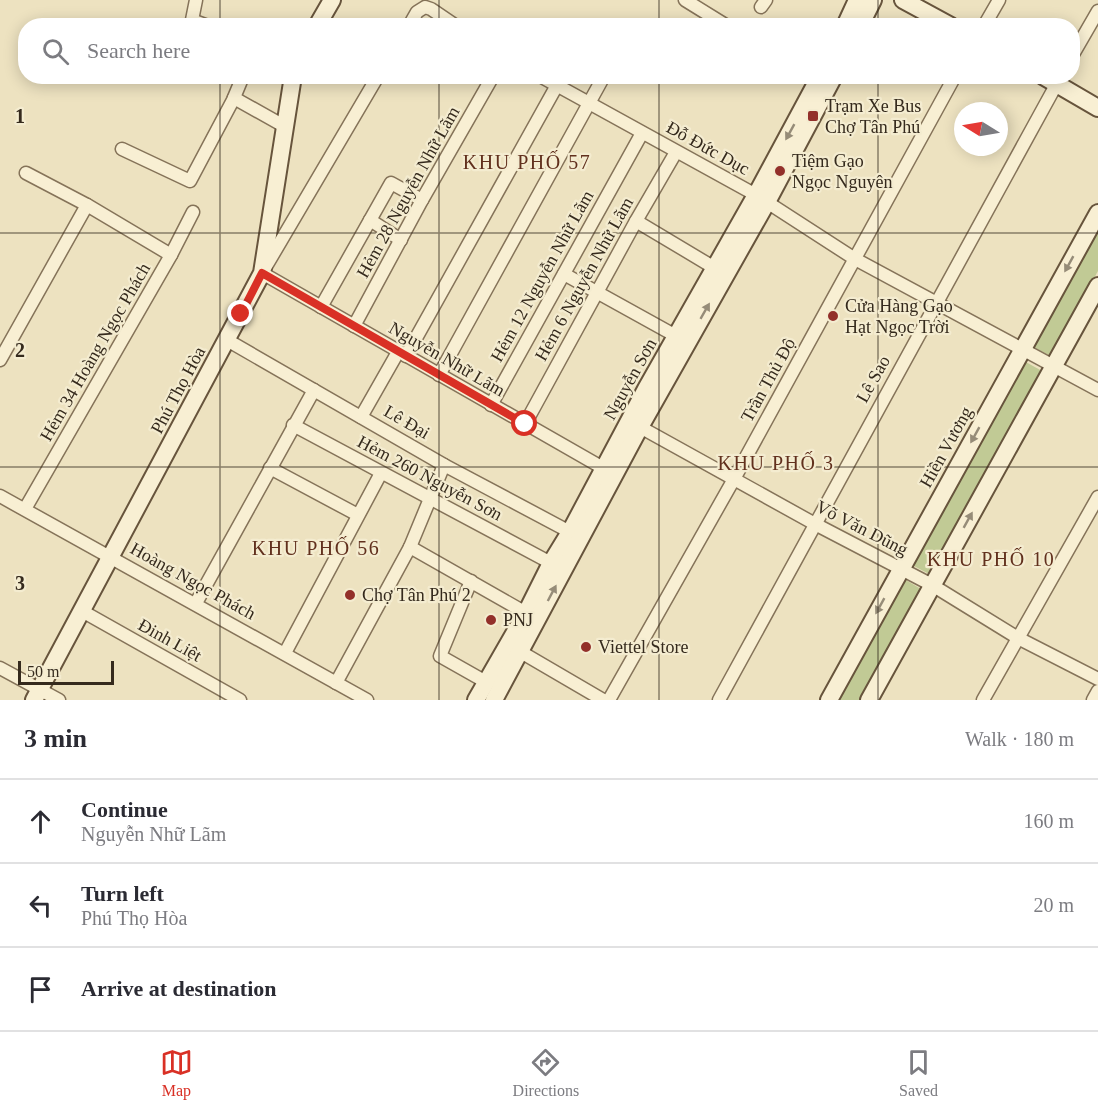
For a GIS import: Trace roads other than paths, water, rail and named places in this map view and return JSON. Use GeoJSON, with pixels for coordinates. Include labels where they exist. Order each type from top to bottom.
{"type":"FeatureCollection","features":[{"type":"Feature","properties":{"kind":"street"},"geometry":{"type":"LineString","coordinates":[[192,18],[196,0]]}},
{"type":"Feature","properties":{"kind":"street"},"geometry":{"type":"LineString","coordinates":[[322,18],[332,0]]}},
{"type":"Feature","properties":{"kind":"street"},"geometry":{"type":"LineString","coordinates":[[685,0],[714,18]]}},
{"type":"Feature","properties":{"kind":"street"},"geometry":{"type":"LineString","coordinates":[[849,18],[857,0]]}},
{"type":"Feature","properties":{"kind":"street"},"geometry":{"type":"LineString","coordinates":[[864,18],[873,0]]}},
{"type":"Feature","properties":{"kind":"street"},"geometry":{"type":"LineString","coordinates":[[903,0],[936,18]]}},
{"type":"Feature","properties":{"kind":"street"},"geometry":{"type":"LineString","coordinates":[[989,18],[999,0]]}},
{"type":"Feature","properties":{"kind":"street"},"geometry":{"type":"LineString","coordinates":[[413,18],[424,7],[443,18]]}},
{"type":"Feature","properties":{"kind":"street"},"geometry":{"type":"LineString","coordinates":[[1080,42],[1098,11]]}},
{"type":"Feature","properties":{"kind":"street"},"geometry":{"type":"LineString","coordinates":[[122,149],[190,182],[240,84]]}},
{"type":"Feature","properties":{"kind":"street","name":"Phú Thọ Hòa"},"geometry":{"type":"LineString","coordinates":[[37,695],[262,273],[292,84]]}},
{"type":"Feature","properties":{"kind":"street"},"geometry":{"type":"LineString","coordinates":[[262,273],[373,84]]}},
{"type":"Feature","properties":{"kind":"street","name":"Hẻm 28 Nguyễn Nhữ Lãm"},"geometry":{"type":"LineString","coordinates":[[354,326],[488,84]]}},
{"type":"Feature","properties":{"kind":"street","name":"Đỗ Đức Dục"},"geometry":{"type":"LineString","coordinates":[[552,84],[761,198],[855,259],[935,304],[1098,390]]}},
{"type":"Feature","properties":{"kind":"street"},"geometry":{"type":"LineString","coordinates":[[439,375],[599,84]]}},
{"type":"Feature","properties":{"kind":"street","name":"Nguyễn Sơn"},"geometry":{"type":"LineString","coordinates":[[494,700],[526,613],[551,563],[639,427],[761,198],[818,84]]}},
{"type":"Feature","properties":{"kind":"street","name":"Trần Thủ Độ"},"geometry":{"type":"LineString","coordinates":[[609,700],[734,479],[952,84]]}},
{"type":"Feature","properties":{"kind":"street","name":"Lê Sao"},"geometry":{"type":"LineString","coordinates":[[719,700],[935,304],[1051,84]]}},
{"type":"Feature","properties":{"kind":"street"},"geometry":{"type":"LineString","coordinates":[[1062,84],[1098,108]]}},
{"type":"Feature","properties":{"kind":"street"},"geometry":{"type":"LineString","coordinates":[[361,417],[402,354],[556,87]]}},
{"type":"Feature","properties":{"kind":"street"},"geometry":{"type":"LineString","coordinates":[[234,98],[284,126]]}},
{"type":"Feature","properties":{"kind":"street","name":"Hẻm 12 Nguyễn Nhữ Lãm"},"geometry":{"type":"LineString","coordinates":[[491,405],[642,133]]}},
{"type":"Feature","properties":{"kind":"street","name":"Hẻm 6 Nguyễn Nhữ Lãm"},"geometry":{"type":"LineString","coordinates":[[525,424],[676,152]]}},
{"type":"Feature","properties":{"kind":"street"},"geometry":{"type":"LineString","coordinates":[[26,173],[87,205],[171,255]]}},
{"type":"Feature","properties":{"kind":"street"},"geometry":{"type":"LineString","coordinates":[[321,307],[391,183],[422,200]]}},
{"type":"Feature","properties":{"kind":"street","name":"Nguyễn Sơn"},"geometry":{"type":"LineString","coordinates":[[476,700],[486,682],[514,648],[609,472],[646,388],[713,267],[761,198]]}},
{"type":"Feature","properties":{"kind":"street"},"geometry":{"type":"LineString","coordinates":[[0,360],[87,205]]}},
{"type":"Feature","properties":{"kind":"street","name":"Hẻm 34 Hoàng Ngọc Phách"},"geometry":{"type":"LineString","coordinates":[[25,509],[171,255],[193,212]]}},
{"type":"Feature","properties":{"kind":"street","name":"Hiền Vương"},"geometry":{"type":"LineString","coordinates":[[828,700],[1098,213]]}},
{"type":"Feature","properties":{"kind":"street"},"geometry":{"type":"LineString","coordinates":[[370,220],[400,240]]}},
{"type":"Feature","properties":{"kind":"street"},"geometry":{"type":"LineString","coordinates":[[636,221],[713,267]]}},
{"type":"Feature","properties":{"kind":"street","name":"Nguyễn Nhữ Lãm"},"geometry":{"type":"LineString","coordinates":[[262,273],[609,472]]}},
{"type":"Feature","properties":{"kind":"street"},"geometry":{"type":"LineString","coordinates":[[564,274],[676,336]]}},
{"type":"Feature","properties":{"kind":"street"},"geometry":{"type":"LineString","coordinates":[[869,700],[1098,286]]}},
{"type":"Feature","properties":{"kind":"street","name":"Lê Đại"},"geometry":{"type":"LineString","coordinates":[[227,340],[444,465],[570,532]]}},
{"type":"Feature","properties":{"kind":"street"},"geometry":{"type":"LineString","coordinates":[[196,603],[314,390]]}},
{"type":"Feature","properties":{"kind":"street","name":"Hẻm 260 Nguyễn Sơn"},"geometry":{"type":"LineString","coordinates":[[293,425],[551,563]]}},
{"type":"Feature","properties":{"kind":"street","name":"Võ Văn Dũng"},"geometry":{"type":"LineString","coordinates":[[639,427],[815,524],[932,585],[1018,638],[1098,679]]}},
{"type":"Feature","properties":{"kind":"street"},"geometry":{"type":"LineString","coordinates":[[336,682],[410,547],[444,465]]}},
{"type":"Feature","properties":{"kind":"street"},"geometry":{"type":"LineString","coordinates":[[270,468],[358,515]]}},
{"type":"Feature","properties":{"kind":"street"},"geometry":{"type":"LineString","coordinates":[[285,653],[381,473]]}},
{"type":"Feature","properties":{"kind":"street","name":"Hoàng Ngọc Phách"},"geometry":{"type":"LineString","coordinates":[[0,496],[367,700]]}},
{"type":"Feature","properties":{"kind":"street"},"geometry":{"type":"LineString","coordinates":[[983,700],[1098,497]]}},
{"type":"Feature","properties":{"kind":"street"},"geometry":{"type":"LineString","coordinates":[[410,547],[526,613]]}},
{"type":"Feature","properties":{"kind":"street"},"geometry":{"type":"LineString","coordinates":[[471,581],[440,656],[486,682]]}},
{"type":"Feature","properties":{"kind":"street","name":"Đinh Liệt"},"geometry":{"type":"LineString","coordinates":[[82,611],[240,700]]}},
{"type":"Feature","properties":{"kind":"street"},"geometry":{"type":"LineString","coordinates":[[514,648],[603,700]]}},
{"type":"Feature","properties":{"kind":"street"},"geometry":{"type":"LineString","coordinates":[[0,668],[37,695],[59,700]]}},
{"type":"Feature","properties":{"kind":"street"},"geometry":{"type":"LineString","coordinates":[[1093,700],[1098,692]]}},
{"type":"Feature","properties":{"kind":"place","name":"Trạm Xe Bus Chợ Tân Phú"},"geometry":{"type":"Point","coordinates":[813,116]}},
{"type":"Feature","properties":{"kind":"place","name":"Tiệm Gạo Ngọc Nguyên"},"geometry":{"type":"Point","coordinates":[780,171]}},
{"type":"Feature","properties":{"kind":"place","name":"Cửa Hàng Gạo Hạt Ngọc Trời"},"geometry":{"type":"Point","coordinates":[833,316]}},
{"type":"Feature","properties":{"kind":"place","name":"Chợ Tân Phú 2"},"geometry":{"type":"Point","coordinates":[350,595]}},
{"type":"Feature","properties":{"kind":"place","name":"PNJ"},"geometry":{"type":"Point","coordinates":[491,620]}},
{"type":"Feature","properties":{"kind":"place","name":"Viettel Store"},"geometry":{"type":"Point","coordinates":[586,647]}},
{"type":"Feature","properties":{"kind":"district","name":"KHU PHỐ 57"},"geometry":{"type":"Point","coordinates":[527,162]}},
{"type":"Feature","properties":{"kind":"district","name":"KHU PHỐ 3"},"geometry":{"type":"Point","coordinates":[776,463]}},
{"type":"Feature","properties":{"kind":"district","name":"KHU PHỐ 56"},"geometry":{"type":"Point","coordinates":[316,548]}},
{"type":"Feature","properties":{"kind":"district","name":"KHU PHỐ 10"},"geometry":{"type":"Point","coordinates":[991,559]}}]}
